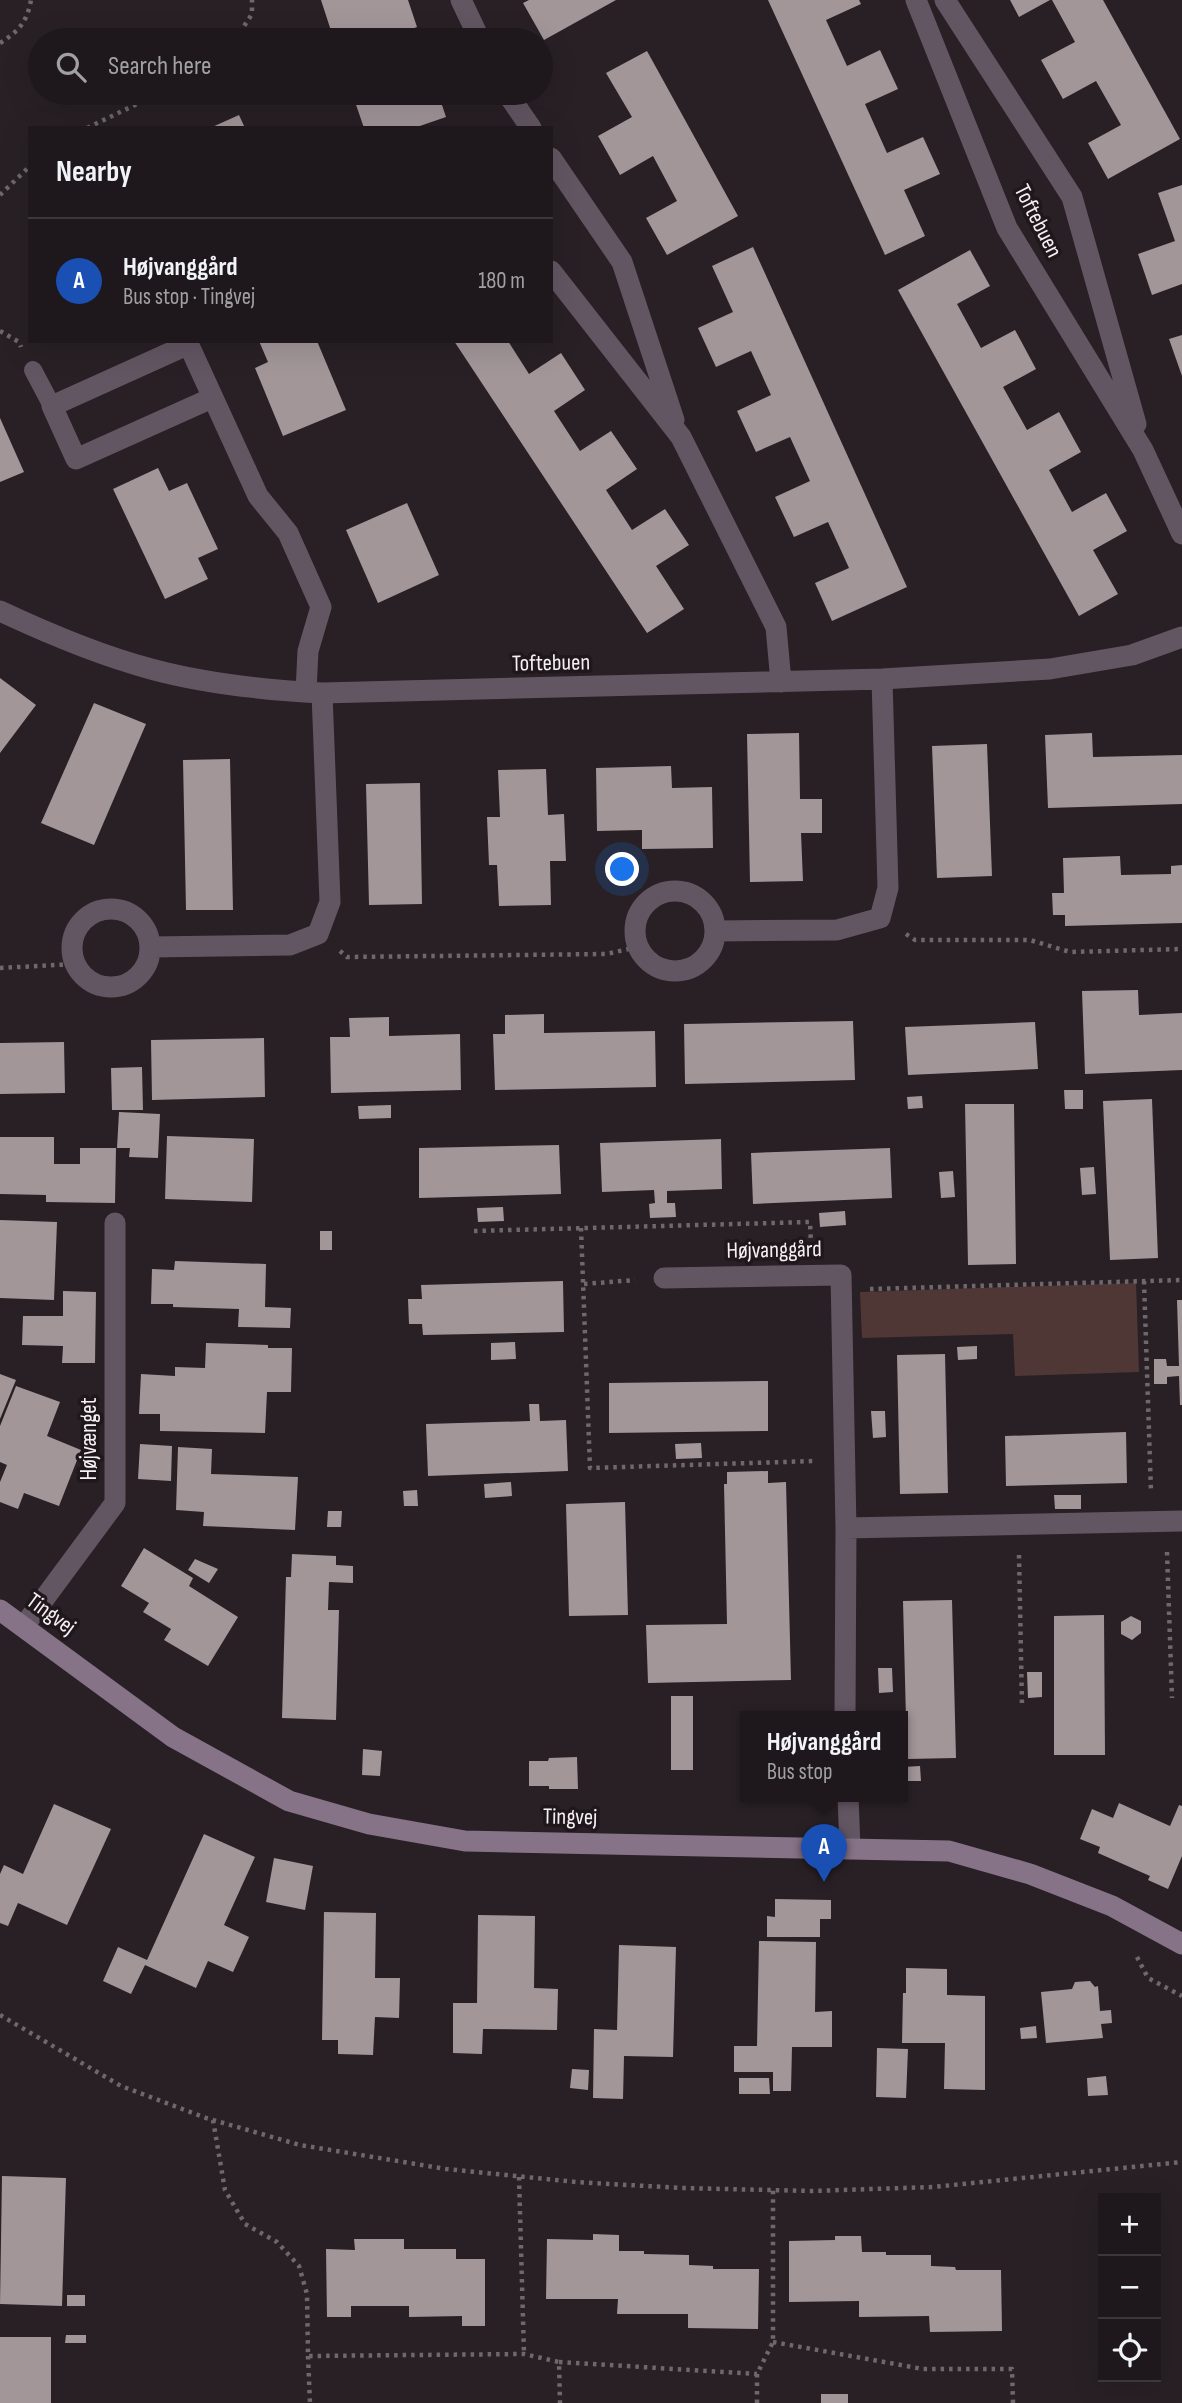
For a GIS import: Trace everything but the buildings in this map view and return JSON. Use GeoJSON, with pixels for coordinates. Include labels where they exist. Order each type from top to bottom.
{"type":"FeatureCollection","features":[{"type":"Feature","properties":{"kind":"street"},"geometry":{"type":"LineString","coordinates":[[461,0],[474,28]]}},
{"type":"Feature","properties":{"kind":"street","name":"Toftebuen"},"geometry":{"type":"LineString","coordinates":[[916,0],[1007,229],[1143,450],[1182,534]]}},
{"type":"Feature","properties":{"kind":"street","name":"Toftebuen"},"geometry":{"type":"LineString","coordinates":[[945,0],[1072,197],[1143,450]]}},
{"type":"Feature","properties":{"kind":"street"},"geometry":{"type":"LineString","coordinates":[[507,105],[512,126]]}},
{"type":"Feature","properties":{"kind":"street"},"geometry":{"type":"LineString","coordinates":[[514,105],[530,126]]}},
{"type":"Feature","properties":{"kind":"street"},"geometry":{"type":"LineString","coordinates":[[553,161],[622,262],[678,433],[776,627],[781,682]]}},
{"type":"Feature","properties":{"kind":"street"},"geometry":{"type":"LineString","coordinates":[[553,274],[678,433]]}},
{"type":"Feature","properties":{"kind":"street"},"geometry":{"type":"LineString","coordinates":[[151,947],[290,945],[318,934],[330,902],[314,693],[307,651],[321,607],[288,533],[258,496],[187,343],[52,406],[76,459],[212,398]]}},
{"type":"Feature","properties":{"kind":"street","name":"Toftebuen"},"geometry":{"type":"LineString","coordinates":[[0,611],[98,653],[153,670],[207,681],[314,693],[882,679],[1049,669],[1132,655],[1182,637]]}},
{"type":"Feature","properties":{"kind":"street"},"geometry":{"type":"LineString","coordinates":[[715,930],[837,930],[880,918],[888,888],[882,679]]}},
{"type":"Feature","properties":{"kind":"street"},"geometry":{"type":"LineString","coordinates":[[674,891],[690,894],[703,902],[712,915],[715,930],[712,946],[704,960],[690,968],[675,971],[660,968],[646,960],[638,947],[634,931],[637,916],[646,903],[659,894],[674,891]]}},
{"type":"Feature","properties":{"kind":"street"},"geometry":{"type":"LineString","coordinates":[[111,908],[126,911],[139,919],[148,931],[151,947],[149,962],[140,975],[127,984],[112,987],[97,985],[84,977],[75,964],[71,949],[74,933],[82,920],[95,911],[111,908]]}},
{"type":"Feature","properties":{"kind":"street","name":"Højvænget"},"geometry":{"type":"LineString","coordinates":[[24,1626],[115,1503],[115,1223]]}},
{"type":"Feature","properties":{"kind":"street","name":"Højvanggård"},"geometry":{"type":"LineString","coordinates":[[664,1278],[841,1275],[846,1528],[845,1711]]}},
{"type":"Feature","properties":{"kind":"street"},"geometry":{"type":"LineString","coordinates":[[846,1528],[1167,1521]]}},
{"type":"Feature","properties":{"kind":"street","name":"Tingvej"},"geometry":{"type":"LineString","coordinates":[[0,1610],[173,1737],[289,1801],[369,1824],[465,1841],[949,1851],[1030,1874],[1112,1906],[1182,1944]]}},
{"type":"Feature","properties":{"kind":"street"},"geometry":{"type":"LineString","coordinates":[[848,1802],[850,1848]]}},
{"type":"Feature","properties":{"kind":"lane"},"geometry":{"type":"LineString","coordinates":[[33,370],[52,406]]}},
{"type":"Feature","properties":{"kind":"path"},"geometry":{"type":"LineString","coordinates":[[0,43],[19,31],[28,16],[31,0]]}},
{"type":"Feature","properties":{"kind":"path"},"geometry":{"type":"LineString","coordinates":[[243,28],[253,14],[252,0]]}},
{"type":"Feature","properties":{"kind":"path"},"geometry":{"type":"LineString","coordinates":[[100,125],[138,105]]}},
{"type":"Feature","properties":{"kind":"path"},"geometry":{"type":"LineString","coordinates":[[0,195],[28,168]]}},
{"type":"Feature","properties":{"kind":"path"},"geometry":{"type":"LineString","coordinates":[[880,918],[915,940],[1030,940],[1070,952],[1182,949]]}},
{"type":"Feature","properties":{"kind":"path"},"geometry":{"type":"LineString","coordinates":[[318,934],[347,957],[606,954],[638,947]]}},
{"type":"Feature","properties":{"kind":"path"},"geometry":{"type":"LineString","coordinates":[[0,968],[75,964]]}},
{"type":"Feature","properties":{"kind":"path"},"geometry":{"type":"LineString","coordinates":[[474,1231],[810,1222],[812,1276]]}},
{"type":"Feature","properties":{"kind":"path"},"geometry":{"type":"LineString","coordinates":[[582,1228],[590,1468],[815,1462],[814,1448]]}},
{"type":"Feature","properties":{"kind":"path"},"geometry":{"type":"LineString","coordinates":[[584,1284],[664,1278]]}},
{"type":"Feature","properties":{"kind":"path"},"geometry":{"type":"LineString","coordinates":[[842,1290],[1182,1280]]}},
{"type":"Feature","properties":{"kind":"path"},"geometry":{"type":"LineString","coordinates":[[1144,1281],[1167,1521],[1172,1698]]}},
{"type":"Feature","properties":{"kind":"path"},"geometry":{"type":"LineString","coordinates":[[1018,1524],[1022,1705]]}},
{"type":"Feature","properties":{"kind":"path"},"geometry":{"type":"LineString","coordinates":[[0,2015],[121,2087],[213,2120],[300,2145],[446,2169],[681,2188],[811,2191],[933,2187],[1182,2162]]}},
{"type":"Feature","properties":{"kind":"path"},"geometry":{"type":"LineString","coordinates":[[213,2120],[225,2190],[231,2202],[245,2224],[276,2242],[299,2266],[307,2294],[310,2403]]}},
{"type":"Feature","properties":{"kind":"path"},"geometry":{"type":"LineString","coordinates":[[519,2177],[524,2354]]}},
{"type":"Feature","properties":{"kind":"path"},"geometry":{"type":"LineString","coordinates":[[757,2403],[757,2374],[774,2342],[773,2189]]}},
{"type":"Feature","properties":{"kind":"path"},"geometry":{"type":"LineString","coordinates":[[774,2342],[923,2369],[1012,2369],[1013,2403]]}},
{"type":"Feature","properties":{"kind":"path"},"geometry":{"type":"LineString","coordinates":[[309,2356],[524,2354],[559,2362],[757,2374]]}},
{"type":"Feature","properties":{"kind":"path"},"geometry":{"type":"LineString","coordinates":[[559,2362],[560,2403]]}},
{"type":"Feature","properties":{"kind":"shaded area"},"geometry":{"type":"Polygon","coordinates":[[[1136,1283],[1139,1372],[1015,1376],[1013,1334],[862,1338],[860,1292],[1136,1283]]]}},
{"type":"Feature","properties":{"kind":"place","name":"Højvanggård"},"geometry":{"type":"Point","coordinates":[824,1882]}}]}
